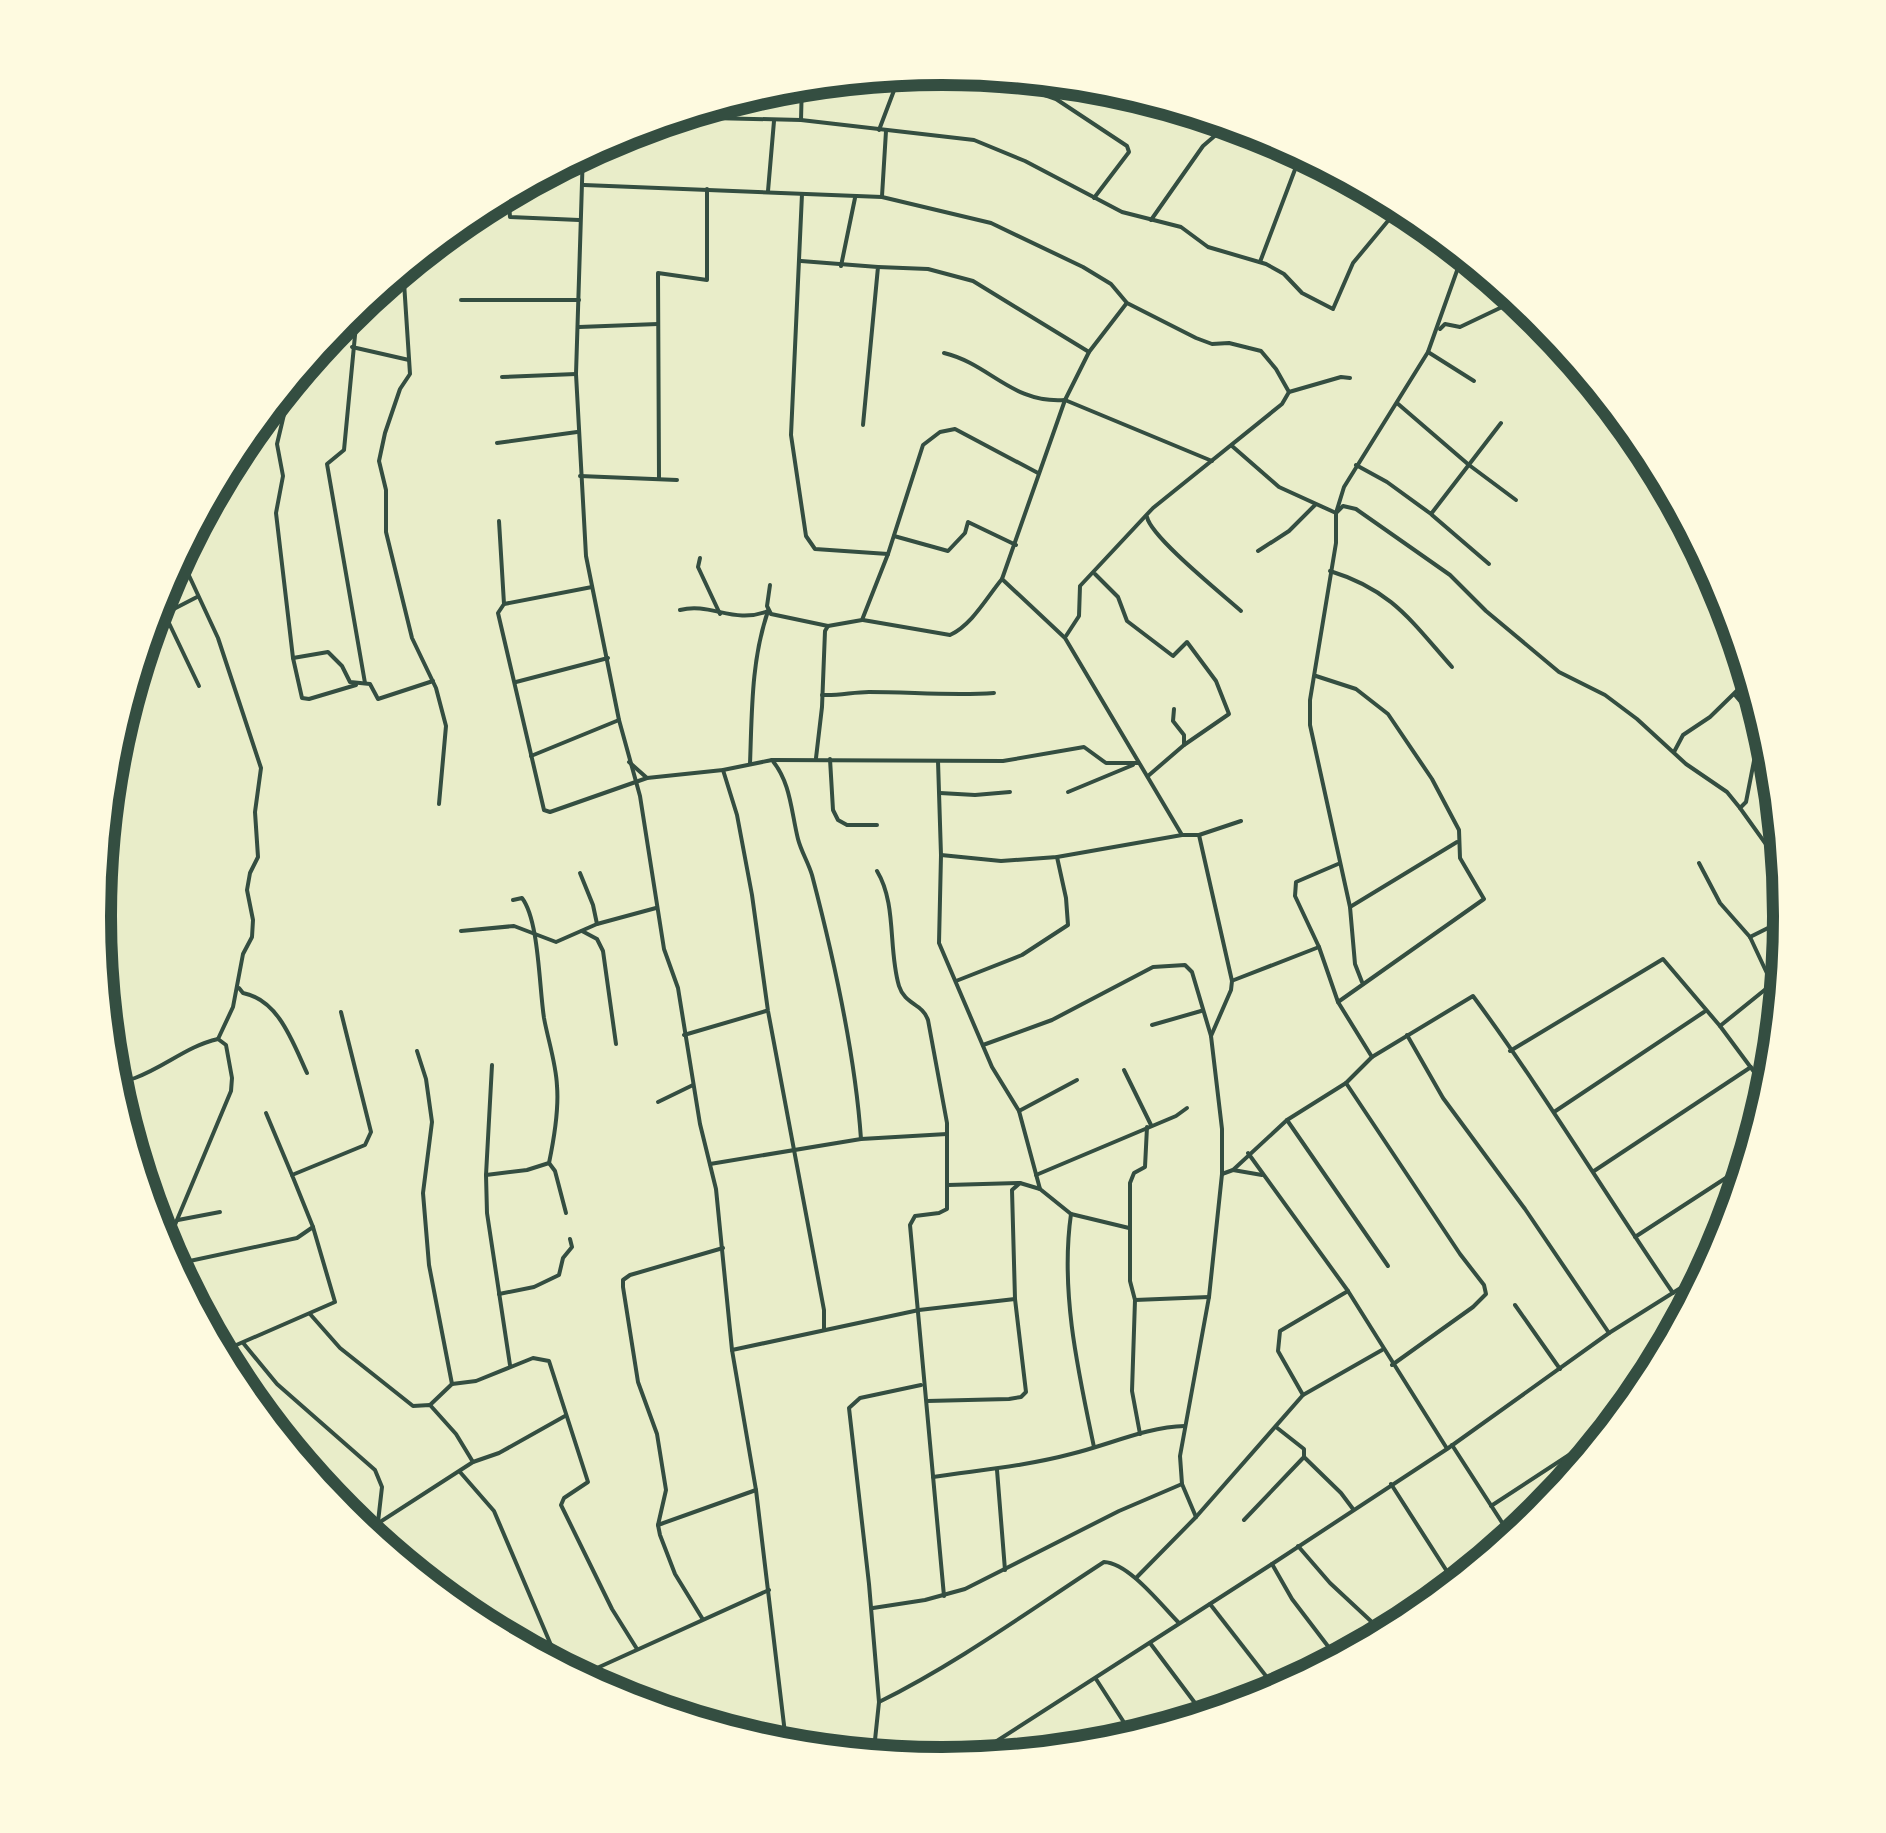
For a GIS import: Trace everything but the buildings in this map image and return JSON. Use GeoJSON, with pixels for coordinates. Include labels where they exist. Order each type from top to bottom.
{"type":"FeatureCollection","features":[{"type":"Feature","properties":{"kind":"street"},"geometry":{"type":"LineString","coordinates":[[882,197],[882,130],[897,87]]}},
{"type":"Feature","properties":{"kind":"street"},"geometry":{"type":"LineString","coordinates":[[1031,90],[1056,99],[1127,146],[1128,152],[1094,198]]}},
{"type":"Feature","properties":{"kind":"street"},"geometry":{"type":"LineString","coordinates":[[801,120],[802,98]]}},
{"type":"Feature","properties":{"kind":"street"},"geometry":{"type":"LineString","coordinates":[[729,113],[729,118]]}},
{"type":"Feature","properties":{"kind":"street"},"geometry":{"type":"LineString","coordinates":[[713,118],[801,120],[942,136],[996,148],[1122,212],[1182,227],[1208,248],[1260,262],[1284,274],[1302,293],[1333,310],[1353,263],[1392,217]]}},
{"type":"Feature","properties":{"kind":"street"},"geometry":{"type":"LineString","coordinates":[[768,191],[774,120]]}},
{"type":"Feature","properties":{"kind":"street"},"geometry":{"type":"LineString","coordinates":[[1150,220],[1203,146],[1219,132]]}},
{"type":"Feature","properties":{"kind":"street"},"geometry":{"type":"LineString","coordinates":[[1260,262],[1297,164]]}},
{"type":"Feature","properties":{"kind":"street"},"geometry":{"type":"LineString","coordinates":[[582,168],[576,374],[586,556],[619,720],[636,782],[664,949],[678,984],[693,1086],[710,1164],[723,1248],[732,1350],[756,1490],[784,1733]]}},
{"type":"Feature","properties":{"kind":"street"},"geometry":{"type":"LineString","coordinates":[[582,184],[882,197],[991,223],[1037,242],[1110,284],[1127,303],[1212,344],[1228,343],[1261,352],[1276,368],[1289,392]]}},
{"type":"Feature","properties":{"kind":"street"},"geometry":{"type":"LineString","coordinates":[[659,480],[658,273],[706,280],[708,188]]}},
{"type":"Feature","properties":{"kind":"street"},"geometry":{"type":"LineString","coordinates":[[802,194],[791,435],[806,536],[815,549],[888,554]]}},
{"type":"Feature","properties":{"kind":"street"},"geometry":{"type":"LineString","coordinates":[[841,266],[855,198]]}},
{"type":"Feature","properties":{"kind":"street"},"geometry":{"type":"LineString","coordinates":[[509,207],[510,217],[579,220]]}},
{"type":"Feature","properties":{"kind":"street"},"geometry":{"type":"LineString","coordinates":[[801,261],[928,269],[972,281],[1090,352]]}},
{"type":"Feature","properties":{"kind":"street"},"geometry":{"type":"LineString","coordinates":[[1362,982],[1354,964],[1350,907],[1310,726],[1310,700],[1336,543],[1336,513],[1356,466],[1428,352],[1459,265]]}},
{"type":"Feature","properties":{"kind":"street"},"geometry":{"type":"LineString","coordinates":[[863,424],[878,267]]}},
{"type":"Feature","properties":{"kind":"street"},"geometry":{"type":"LineString","coordinates":[[404,284],[410,374],[400,389],[379,462],[386,490],[386,532],[412,638],[433,681],[446,726],[439,804]]}},
{"type":"Feature","properties":{"kind":"street"},"geometry":{"type":"LineString","coordinates":[[460,300],[579,300]]}},
{"type":"Feature","properties":{"kind":"street"},"geometry":{"type":"LineString","coordinates":[[768,611],[828,626],[862,620],[950,635],[966,622],[1002,579],[1065,400],[1090,352],[1127,303]]}},
{"type":"Feature","properties":{"kind":"street"},"geometry":{"type":"LineString","coordinates":[[1438,330],[1445,324],[1460,326],[1506,305]]}},
{"type":"Feature","properties":{"kind":"street"},"geometry":{"type":"LineString","coordinates":[[578,327],[658,324]]}},
{"type":"Feature","properties":{"kind":"street"},"geometry":{"type":"LineString","coordinates":[[354,330],[344,450],[327,464],[365,683]]}},
{"type":"Feature","properties":{"kind":"street"},"geometry":{"type":"LineString","coordinates":[[352,347],[409,360]]}},
{"type":"Feature","properties":{"kind":"street"},"geometry":{"type":"LineString","coordinates":[[1428,352],[1474,382]]}},
{"type":"Feature","properties":{"kind":"street"},"geometry":{"type":"LineString","coordinates":[[944,353],[964,359],[1025,396],[1046,402],[1065,400],[1212,461]]}},
{"type":"Feature","properties":{"kind":"street"},"geometry":{"type":"LineString","coordinates":[[502,378],[576,374]]}},
{"type":"Feature","properties":{"kind":"street"},"geometry":{"type":"LineString","coordinates":[[1064,638],[1079,616],[1080,586],[1153,508],[1282,404],[1289,392],[1341,376],[1350,378]]}},
{"type":"Feature","properties":{"kind":"street"},"geometry":{"type":"LineString","coordinates":[[1398,404],[1516,500]]}},
{"type":"Feature","properties":{"kind":"street"},"geometry":{"type":"LineString","coordinates":[[286,407],[278,428],[282,480],[276,513],[293,658],[302,698],[365,683],[370,684],[378,700],[433,681]]}},
{"type":"Feature","properties":{"kind":"street"},"geometry":{"type":"LineString","coordinates":[[1431,514],[1501,423]]}},
{"type":"Feature","properties":{"kind":"street"},"geometry":{"type":"LineString","coordinates":[[862,620],[923,445],[940,432],[955,430],[1039,473]]}},
{"type":"Feature","properties":{"kind":"street"},"geometry":{"type":"LineString","coordinates":[[497,443],[577,432]]}},
{"type":"Feature","properties":{"kind":"street"},"geometry":{"type":"LineString","coordinates":[[1232,446],[1279,487],[1336,513]]}},
{"type":"Feature","properties":{"kind":"street"},"geometry":{"type":"LineString","coordinates":[[1356,466],[1387,482],[1431,514],[1489,564]]}},
{"type":"Feature","properties":{"kind":"street"},"geometry":{"type":"LineString","coordinates":[[580,476],[677,480]]}},
{"type":"Feature","properties":{"kind":"street"},"geometry":{"type":"LineString","coordinates":[[1258,551],[1289,531],[1316,506]]}},
{"type":"Feature","properties":{"kind":"street"},"geometry":{"type":"LineString","coordinates":[[1336,513],[1343,506],[1356,509],[1434,564],[1528,648],[1560,672],[1605,696],[1727,792],[1772,851]]}},
{"type":"Feature","properties":{"kind":"street"},"geometry":{"type":"LineString","coordinates":[[1147,517],[1153,530],[1241,612]]}},
{"type":"Feature","properties":{"kind":"street"},"geometry":{"type":"LineString","coordinates":[[499,521],[504,604],[498,613],[544,810],[550,812],[647,778],[772,760],[1002,762],[1084,746],[1106,764],[1138,763]]}},
{"type":"Feature","properties":{"kind":"street"},"geometry":{"type":"LineString","coordinates":[[894,536],[948,551],[965,533],[968,522],[1016,545]]}},
{"type":"Feature","properties":{"kind":"street"},"geometry":{"type":"LineString","coordinates":[[700,558],[698,567],[720,614]]}},
{"type":"Feature","properties":{"kind":"street"},"geometry":{"type":"LineString","coordinates":[[1330,571],[1385,595],[1452,668]]}},
{"type":"Feature","properties":{"kind":"street"},"geometry":{"type":"LineString","coordinates":[[187,572],[218,638],[261,768],[256,812],[258,856],[247,890],[254,920],[252,936],[239,969],[239,988],[218,1039]]}},
{"type":"Feature","properties":{"kind":"street"},"geometry":{"type":"LineString","coordinates":[[1094,574],[1118,597],[1128,621],[1141,634],[1173,656],[1188,642],[1216,681],[1229,714],[1148,776]]}},
{"type":"Feature","properties":{"kind":"street"},"geometry":{"type":"LineString","coordinates":[[1002,579],[1064,638],[1182,834]]}},
{"type":"Feature","properties":{"kind":"street"},"geometry":{"type":"LineString","coordinates":[[750,764],[753,684],[770,585]]}},
{"type":"Feature","properties":{"kind":"street"},"geometry":{"type":"LineString","coordinates":[[504,604],[592,587]]}},
{"type":"Feature","properties":{"kind":"street"},"geometry":{"type":"LineString","coordinates":[[170,611],[197,597]]}},
{"type":"Feature","properties":{"kind":"street"},"geometry":{"type":"LineString","coordinates":[[680,610],[700,608],[747,618],[768,611]]}},
{"type":"Feature","properties":{"kind":"street"},"geometry":{"type":"LineString","coordinates":[[168,617],[199,686]]}},
{"type":"Feature","properties":{"kind":"street"},"geometry":{"type":"LineString","coordinates":[[816,758],[828,626]]}},
{"type":"Feature","properties":{"kind":"street"},"geometry":{"type":"LineString","coordinates":[[293,658],[328,652],[356,685]]}},
{"type":"Feature","properties":{"kind":"street"},"geometry":{"type":"LineString","coordinates":[[514,683],[608,658]]}},
{"type":"Feature","properties":{"kind":"street"},"geometry":{"type":"LineString","coordinates":[[1316,676],[1356,689],[1388,714],[1432,780],[1459,830],[1460,858],[1484,899],[1338,1002]]}},
{"type":"Feature","properties":{"kind":"street"},"geometry":{"type":"LineString","coordinates":[[1674,752],[1682,735],[1710,717],[1742,687]]}},
{"type":"Feature","properties":{"kind":"street"},"geometry":{"type":"LineString","coordinates":[[822,694],[994,693]]}},
{"type":"Feature","properties":{"kind":"street"},"geometry":{"type":"LineString","coordinates":[[1734,695],[1749,711]]}},
{"type":"Feature","properties":{"kind":"street"},"geometry":{"type":"LineString","coordinates":[[1174,708],[1172,718],[1184,735],[1184,745]]}},
{"type":"Feature","properties":{"kind":"street"},"geometry":{"type":"LineString","coordinates":[[530,756],[619,720]]}},
{"type":"Feature","properties":{"kind":"street"},"geometry":{"type":"LineString","coordinates":[[1740,808],[1746,802],[1757,746]]}},
{"type":"Feature","properties":{"kind":"street"},"geometry":{"type":"LineString","coordinates":[[830,759],[833,810],[838,820],[847,825],[877,825]]}},
{"type":"Feature","properties":{"kind":"street"},"geometry":{"type":"LineString","coordinates":[[772,760],[788,791],[798,840],[812,877],[850,1046],[861,1140]]}},
{"type":"Feature","properties":{"kind":"street"},"geometry":{"type":"LineString","coordinates":[[938,761],[941,855],[937,930],[992,1067],[1019,1111],[1040,1188]]}},
{"type":"Feature","properties":{"kind":"street"},"geometry":{"type":"LineString","coordinates":[[629,762],[647,778]]}},
{"type":"Feature","properties":{"kind":"street"},"geometry":{"type":"LineString","coordinates":[[1068,792],[1138,763]]}},
{"type":"Feature","properties":{"kind":"street"},"geometry":{"type":"LineString","coordinates":[[723,770],[737,816],[752,896],[768,1011],[824,1310],[824,1330]]}},
{"type":"Feature","properties":{"kind":"street"},"geometry":{"type":"LineString","coordinates":[[940,793],[1010,792]]}},
{"type":"Feature","properties":{"kind":"street"},"geometry":{"type":"LineString","coordinates":[[941,855],[1001,861],[1057,857],[1182,834],[1199,835],[1241,821]]}},
{"type":"Feature","properties":{"kind":"street"},"geometry":{"type":"LineString","coordinates":[[1199,835],[1232,981],[1232,990],[1211,1036]]}},
{"type":"Feature","properties":{"kind":"street"},"geometry":{"type":"LineString","coordinates":[[1350,907],[1459,841]]}},
{"type":"Feature","properties":{"kind":"street"},"geometry":{"type":"LineString","coordinates":[[955,981],[1022,955],[1068,925],[1057,857]]}},
{"type":"Feature","properties":{"kind":"street"},"geometry":{"type":"LineString","coordinates":[[1698,862],[1720,903],[1750,937],[1772,983]]}},
{"type":"Feature","properties":{"kind":"street"},"geometry":{"type":"LineString","coordinates":[[1338,864],[1296,882],[1294,888],[1338,1002],[1372,1057]]}},
{"type":"Feature","properties":{"kind":"street"},"geometry":{"type":"LineString","coordinates":[[877,871],[886,886],[893,963],[902,995],[921,1007],[928,1020],[947,1134],[948,1209],[910,1220],[944,1596]]}},
{"type":"Feature","properties":{"kind":"street"},"geometry":{"type":"LineString","coordinates":[[580,873],[594,905],[597,924]]}},
{"type":"Feature","properties":{"kind":"street"},"geometry":{"type":"LineString","coordinates":[[513,900],[525,900],[532,922],[557,1082],[548,1163],[555,1171],[566,1213]]}},
{"type":"Feature","properties":{"kind":"street"},"geometry":{"type":"LineString","coordinates":[[461,932],[514,926],[556,942],[597,924],[656,908]]}},
{"type":"Feature","properties":{"kind":"street"},"geometry":{"type":"LineString","coordinates":[[1750,937],[1774,925]]}},
{"type":"Feature","properties":{"kind":"street"},"geometry":{"type":"LineString","coordinates":[[581,930],[597,939],[603,951],[616,1044]]}},
{"type":"Feature","properties":{"kind":"street"},"geometry":{"type":"LineString","coordinates":[[1232,981],[1318,947]]}},
{"type":"Feature","properties":{"kind":"street"},"geometry":{"type":"LineString","coordinates":[[1510,1050],[1664,959],[1759,1078]]}},
{"type":"Feature","properties":{"kind":"street"},"geometry":{"type":"LineString","coordinates":[[984,1046],[1052,1020],[1154,968],[1188,968],[1192,972],[1211,1036],[1222,1129],[1222,1174],[1209,1297],[1180,1456],[1182,1484],[1196,1518]]}},
{"type":"Feature","properties":{"kind":"street"},"geometry":{"type":"LineString","coordinates":[[1720,1026],[1772,984]]}},
{"type":"Feature","properties":{"kind":"street"},"geometry":{"type":"LineString","coordinates":[[239,988],[256,996],[274,1012],[307,1073]]}},
{"type":"Feature","properties":{"kind":"street"},"geometry":{"type":"LineString","coordinates":[[1222,1174],[1233,1170],[1287,1120],[1346,1083],[1372,1057],[1473,996],[1673,1293]]}},
{"type":"Feature","properties":{"kind":"street"},"geometry":{"type":"LineString","coordinates":[[684,1035],[768,1011]]}},
{"type":"Feature","properties":{"kind":"street"},"geometry":{"type":"LineString","coordinates":[[1152,1025],[1202,1011]]}},
{"type":"Feature","properties":{"kind":"street"},"geometry":{"type":"LineString","coordinates":[[1554,1112],[1705,1011]]}},
{"type":"Feature","properties":{"kind":"street"},"geometry":{"type":"LineString","coordinates":[[292,1175],[370,1140],[341,1012]]}},
{"type":"Feature","properties":{"kind":"street"},"geometry":{"type":"LineString","coordinates":[[1407,1034],[1443,1098],[1609,1333]]}},
{"type":"Feature","properties":{"kind":"street"},"geometry":{"type":"LineString","coordinates":[[127,1080],[197,1044],[218,1039]]}},
{"type":"Feature","properties":{"kind":"street"},"geometry":{"type":"LineString","coordinates":[[173,1231],[231,1090],[230,1057],[226,1045],[218,1039]]}},
{"type":"Feature","properties":{"kind":"street"},"geometry":{"type":"LineString","coordinates":[[417,1052],[432,1122],[423,1192],[429,1266],[452,1384]]}},
{"type":"Feature","properties":{"kind":"street"},"geometry":{"type":"LineString","coordinates":[[492,1065],[486,1175],[488,1213],[510,1365]]}},
{"type":"Feature","properties":{"kind":"street"},"geometry":{"type":"LineString","coordinates":[[1594,1171],[1751,1067]]}},
{"type":"Feature","properties":{"kind":"street"},"geometry":{"type":"LineString","coordinates":[[1124,1070],[1149,1126],[1144,1167],[1134,1173],[1130,1182],[1130,1281],[1135,1300],[1132,1392],[1140,1434]]}},
{"type":"Feature","properties":{"kind":"street"},"geometry":{"type":"LineString","coordinates":[[1019,1111],[1077,1080]]}},
{"type":"Feature","properties":{"kind":"street"},"geometry":{"type":"LineString","coordinates":[[1346,1083],[1484,1284],[1486,1294],[1392,1365]]}},
{"type":"Feature","properties":{"kind":"street"},"geometry":{"type":"LineString","coordinates":[[658,1102],[693,1086]]}},
{"type":"Feature","properties":{"kind":"street"},"geometry":{"type":"LineString","coordinates":[[1036,1175],[1187,1108]]}},
{"type":"Feature","properties":{"kind":"street"},"geometry":{"type":"LineString","coordinates":[[233,1348],[336,1302],[313,1227],[266,1114]]}},
{"type":"Feature","properties":{"kind":"street"},"geometry":{"type":"LineString","coordinates":[[1287,1120],[1388,1266]]}},
{"type":"Feature","properties":{"kind":"street"},"geometry":{"type":"LineString","coordinates":[[710,1164],[861,1140],[947,1134]]}},
{"type":"Feature","properties":{"kind":"street"},"geometry":{"type":"LineString","coordinates":[[1248,1153],[1348,1290],[1382,1350],[1506,1528]]}},
{"type":"Feature","properties":{"kind":"street"},"geometry":{"type":"LineString","coordinates":[[486,1175],[548,1163]]}},
{"type":"Feature","properties":{"kind":"street"},"geometry":{"type":"LineString","coordinates":[[1233,1170],[1262,1175]]}},
{"type":"Feature","properties":{"kind":"street"},"geometry":{"type":"LineString","coordinates":[[1635,1237],[1733,1173]]}},
{"type":"Feature","properties":{"kind":"street"},"geometry":{"type":"LineString","coordinates":[[948,1185],[1020,1183],[1040,1188],[1071,1214],[1130,1228]]}},
{"type":"Feature","properties":{"kind":"street"},"geometry":{"type":"LineString","coordinates":[[927,1401],[1009,1399],[1026,1392],[1015,1299],[1012,1190],[1020,1183]]}},
{"type":"Feature","properties":{"kind":"street"},"geometry":{"type":"LineString","coordinates":[[178,1220],[220,1212]]}},
{"type":"Feature","properties":{"kind":"street"},"geometry":{"type":"LineString","coordinates":[[1071,1214],[1066,1246],[1075,1359],[1094,1448]]}},
{"type":"Feature","properties":{"kind":"street"},"geometry":{"type":"LineString","coordinates":[[187,1262],[297,1238],[313,1227]]}},
{"type":"Feature","properties":{"kind":"street"},"geometry":{"type":"LineString","coordinates":[[500,1294],[559,1275],[563,1258],[571,1250],[570,1239]]}},
{"type":"Feature","properties":{"kind":"street"},"geometry":{"type":"LineString","coordinates":[[702,1618],[664,1552],[658,1525],[666,1490],[657,1434],[638,1382],[624,1280],[723,1248]]}},
{"type":"Feature","properties":{"kind":"street"},"geometry":{"type":"LineString","coordinates":[[988,1746],[1449,1447],[1609,1333],[1690,1282]]}},
{"type":"Feature","properties":{"kind":"street"},"geometry":{"type":"LineString","coordinates":[[1302,1394],[1278,1351],[1280,1331],[1348,1290]]}},
{"type":"Feature","properties":{"kind":"street"},"geometry":{"type":"LineString","coordinates":[[1135,1300],[1209,1297]]}},
{"type":"Feature","properties":{"kind":"street"},"geometry":{"type":"LineString","coordinates":[[732,1350],[919,1310],[1015,1299]]}},
{"type":"Feature","properties":{"kind":"street"},"geometry":{"type":"LineString","coordinates":[[1515,1305],[1560,1369]]}},
{"type":"Feature","properties":{"kind":"street"},"geometry":{"type":"LineString","coordinates":[[310,1314],[340,1348],[413,1406],[422,1408],[452,1384],[476,1381],[533,1358],[549,1361],[588,1482],[561,1504],[612,1609],[637,1649]]}},
{"type":"Feature","properties":{"kind":"street"},"geometry":{"type":"LineString","coordinates":[[244,1343],[278,1384],[375,1470],[382,1487],[378,1522]]}},
{"type":"Feature","properties":{"kind":"street"},"geometry":{"type":"LineString","coordinates":[[1136,1578],[1196,1518],[1302,1394],[1382,1350]]}},
{"type":"Feature","properties":{"kind":"street"},"geometry":{"type":"LineString","coordinates":[[874,1745],[879,1702],[872,1609],[849,1408],[860,1398],[922,1385]]}},
{"type":"Feature","properties":{"kind":"street"},"geometry":{"type":"LineString","coordinates":[[430,1405],[456,1434],[473,1462]]}},
{"type":"Feature","properties":{"kind":"street"},"geometry":{"type":"LineString","coordinates":[[378,1522],[473,1462],[499,1453],[565,1416]]}},
{"type":"Feature","properties":{"kind":"street"},"geometry":{"type":"LineString","coordinates":[[933,1477],[997,1468],[1184,1426]]}},
{"type":"Feature","properties":{"kind":"street"},"geometry":{"type":"LineString","coordinates":[[1276,1427],[1304,1449],[1304,1456],[1352,1509]]}},
{"type":"Feature","properties":{"kind":"street"},"geometry":{"type":"LineString","coordinates":[[1491,1506],[1585,1444]]}},
{"type":"Feature","properties":{"kind":"street"},"geometry":{"type":"LineString","coordinates":[[1244,1520],[1304,1456]]}},
{"type":"Feature","properties":{"kind":"street"},"geometry":{"type":"LineString","coordinates":[[997,1468],[1005,1570]]}},
{"type":"Feature","properties":{"kind":"street"},"geometry":{"type":"LineString","coordinates":[[460,1472],[494,1511],[553,1651]]}},
{"type":"Feature","properties":{"kind":"street"},"geometry":{"type":"LineString","coordinates":[[872,1609],[944,1596],[1182,1484]]}},
{"type":"Feature","properties":{"kind":"street"},"geometry":{"type":"LineString","coordinates":[[1392,1484],[1450,1575]]}},
{"type":"Feature","properties":{"kind":"street"},"geometry":{"type":"LineString","coordinates":[[658,1525],[756,1490]]}},
{"type":"Feature","properties":{"kind":"street"},"geometry":{"type":"LineString","coordinates":[[1298,1546],[1376,1626]]}},
{"type":"Feature","properties":{"kind":"street"},"geometry":{"type":"LineString","coordinates":[[879,1702],[910,1687],[1104,1562],[1110,1561],[1136,1578],[1179,1624]]}},
{"type":"Feature","properties":{"kind":"street"},"geometry":{"type":"LineString","coordinates":[[1272,1564],[1292,1599],[1332,1651]]}},
{"type":"Feature","properties":{"kind":"street"},"geometry":{"type":"LineString","coordinates":[[592,1670],[769,1590]]}},
{"type":"Feature","properties":{"kind":"street"},"geometry":{"type":"LineString","coordinates":[[1210,1604],[1270,1681]]}},
{"type":"Feature","properties":{"kind":"street"},"geometry":{"type":"LineString","coordinates":[[1150,1644],[1199,1707]]}},
{"type":"Feature","properties":{"kind":"street"},"geometry":{"type":"LineString","coordinates":[[1096,1679],[1126,1727]]}}]}
